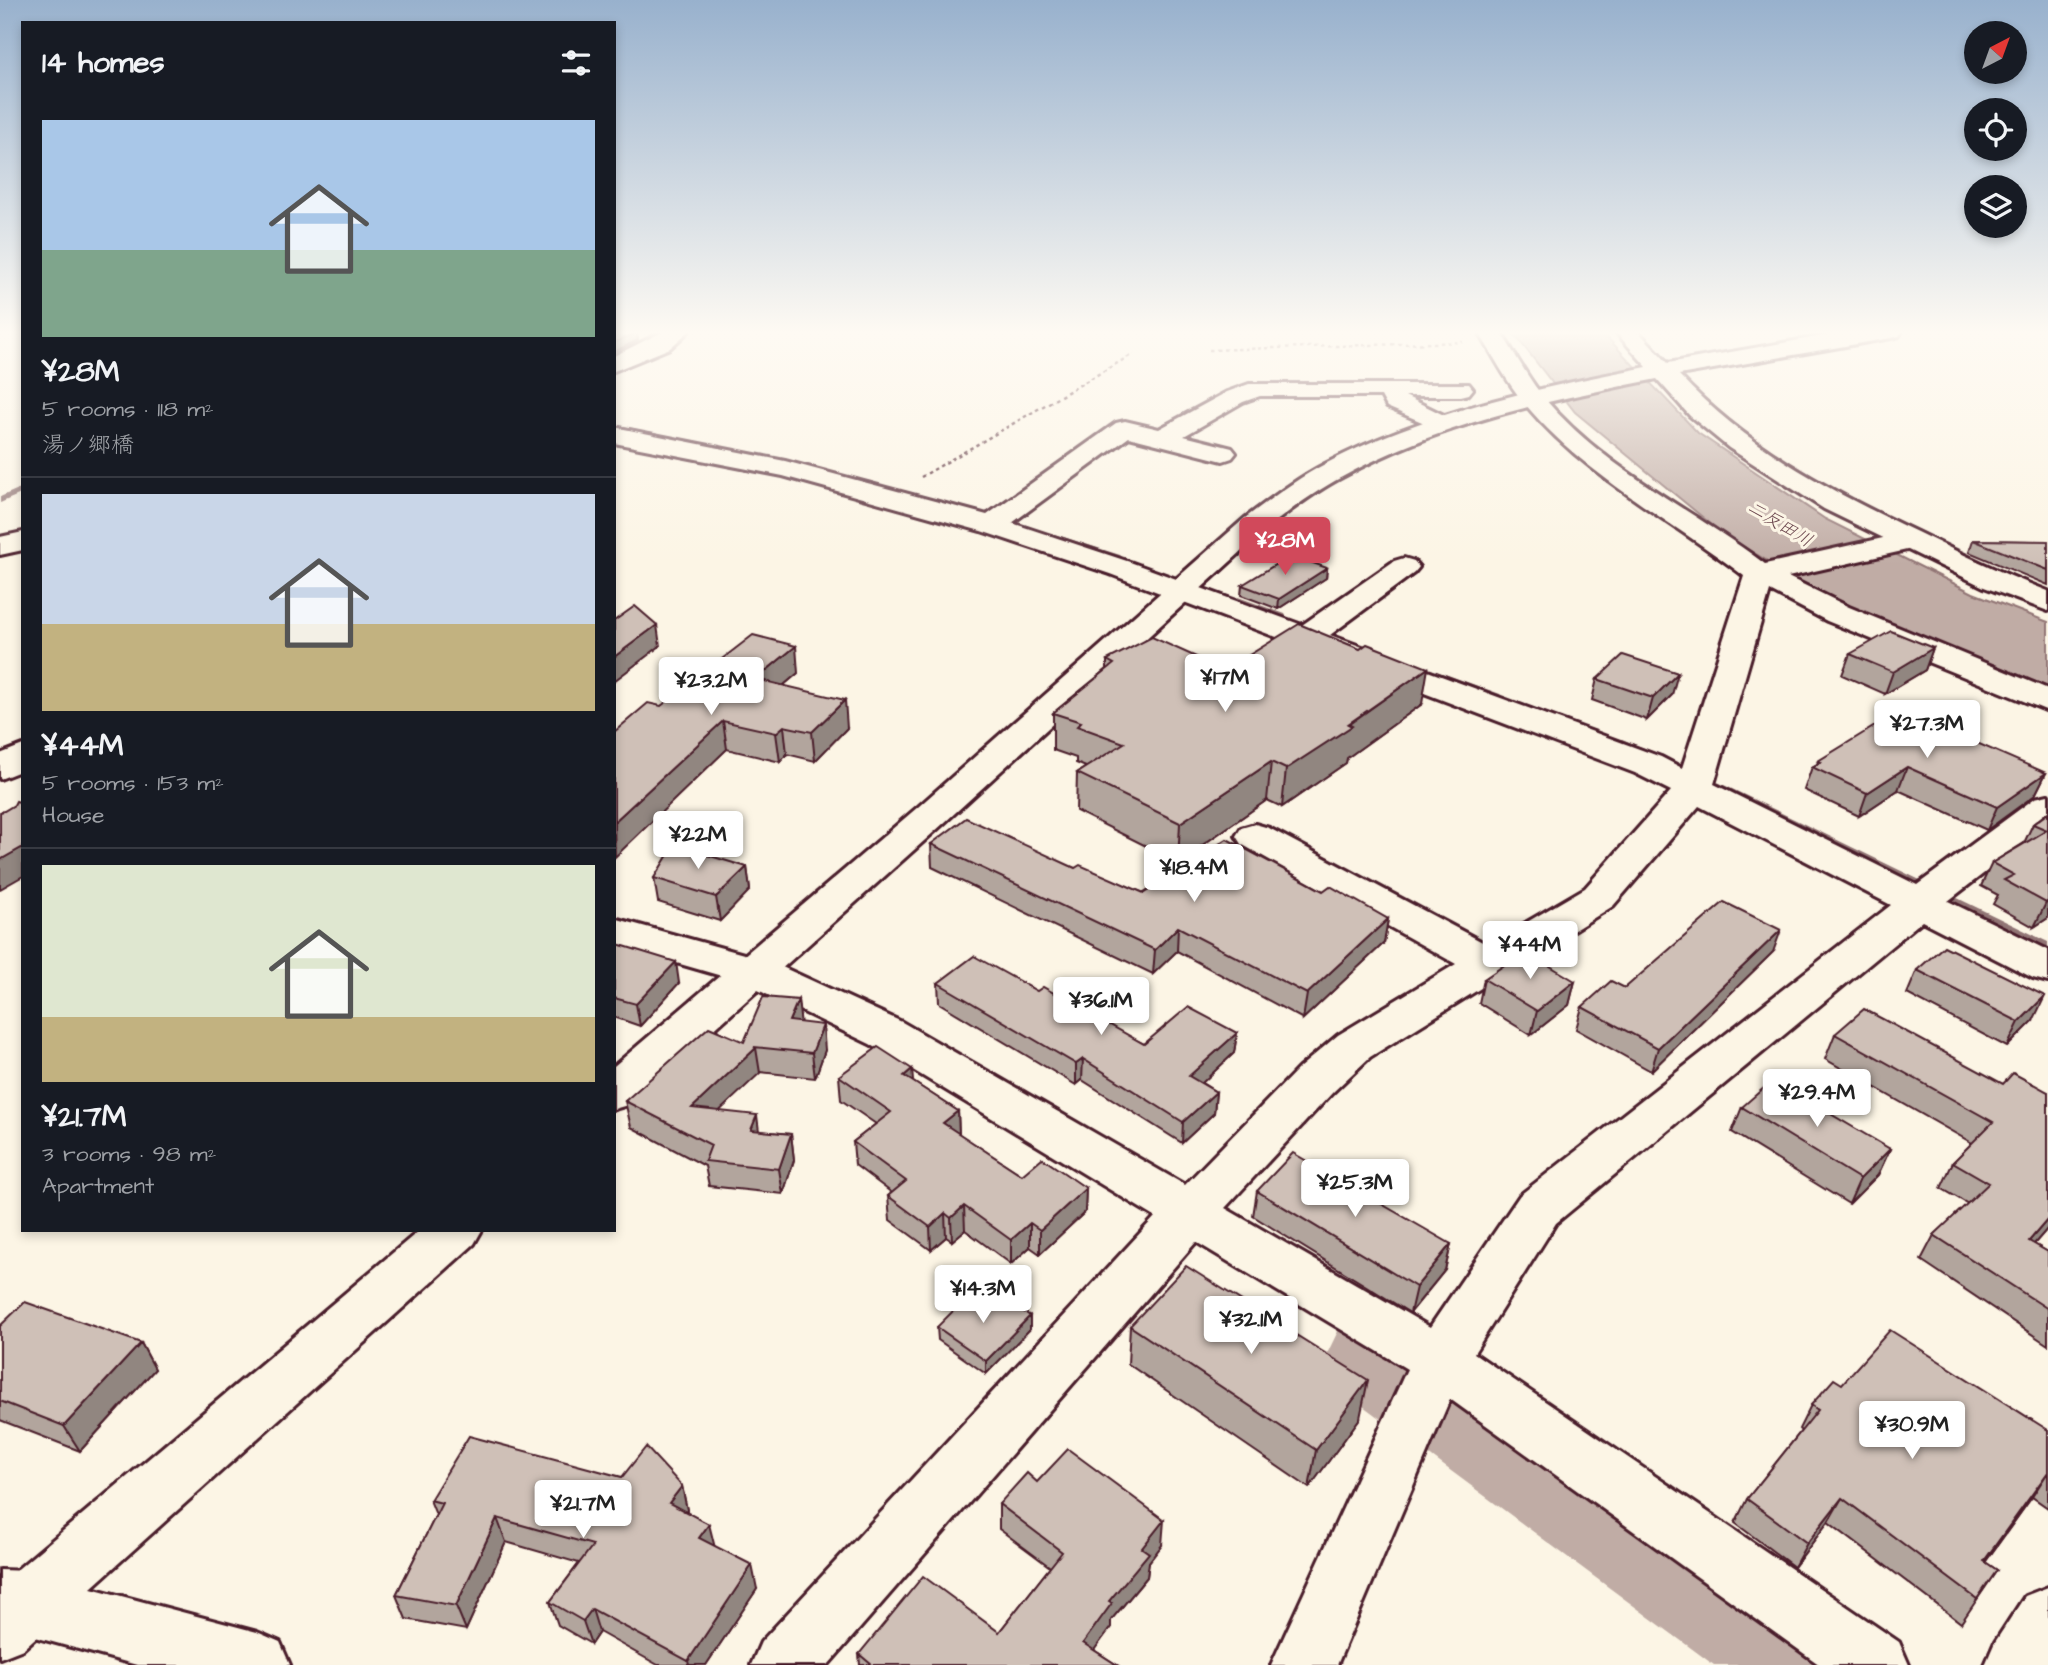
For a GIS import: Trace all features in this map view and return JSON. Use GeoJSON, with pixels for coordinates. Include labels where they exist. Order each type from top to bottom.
{"type":"FeatureCollection","features":[{"type":"Feature","properties":{"kind":"street"},"geometry":{"type":"LineString","coordinates":[[1162,438],[1214,409]]}},
{"type":"Feature","properties":{"kind":"street"},"geometry":{"type":"LineString","coordinates":[[1410,409],[1443,424]]}},
{"type":"Feature","properties":{"kind":"street"},"geometry":{"type":"LineString","coordinates":[[616,1090],[754,971],[1277,505],[1341,467],[1443,424],[1495,409]]}},
{"type":"Feature","properties":{"kind":"street"},"geometry":{"type":"LineString","coordinates":[[1542,409],[1573,441],[1630,486],[1760,574],[1838,614],[2048,701]]}},
{"type":"Feature","properties":{"kind":"street"},"geometry":{"type":"LineString","coordinates":[[1697,409],[1738,443],[1834,503],[1910,541],[2048,602]]}},
{"type":"Feature","properties":{"kind":"street"},"geometry":{"type":"LineString","coordinates":[[991,525],[1125,428],[1223,453]]}},
{"type":"Feature","properties":{"kind":"street"},"geometry":{"type":"LineString","coordinates":[[616,435],[785,469],[991,525],[1120,568],[1648,765],[1698,778],[1929,895],[2048,968]]}},
{"type":"Feature","properties":{"kind":"street"},"geometry":{"type":"LineString","coordinates":[[0,546],[21,541]]}},
{"type":"Feature","properties":{"kind":"street"},"geometry":{"type":"LineString","coordinates":[[1760,574],[1910,541]]}},
{"type":"Feature","properties":{"kind":"street"},"geometry":{"type":"LineString","coordinates":[[1305,638],[1404,567]]}},
{"type":"Feature","properties":{"kind":"street"},"geometry":{"type":"LineString","coordinates":[[783,1665],[1190,1213],[1316,1080],[1354,1046],[1599,897],[1698,778],[1760,574]]}},
{"type":"Feature","properties":{"kind":"street"},"geometry":{"type":"LineString","coordinates":[[0,768],[21,756]]}},
{"type":"Feature","properties":{"kind":"street"},"geometry":{"type":"LineString","coordinates":[[0,784],[21,789]]}},
{"type":"Feature","properties":{"kind":"street"},"geometry":{"type":"LineString","coordinates":[[1304,1665],[1430,1380],[1538,1209],[1929,895],[2048,806]]}},
{"type":"Feature","properties":{"kind":"street"},"geometry":{"type":"LineString","coordinates":[[1255,836],[1489,964]]}},
{"type":"Feature","properties":{"kind":"street"},"geometry":{"type":"LineString","coordinates":[[616,932],[754,971],[887,1033],[1190,1213],[1430,1380],[1877,1665]]}},
{"type":"Feature","properties":{"kind":"street"},"geometry":{"type":"LineString","coordinates":[[9,1610],[454,1232]]}},
{"type":"Feature","properties":{"kind":"street"},"geometry":{"type":"LineString","coordinates":[[9,1610],[257,1665]]}},
{"type":"Feature","properties":{"kind":"street"},"geometry":{"type":"LineString","coordinates":[[2018,1665],[2048,1619]]}},
{"type":"Feature","properties":{"kind":"path"},"geometry":{"type":"LineString","coordinates":[[888,496],[1039,409]]}},
{"type":"Feature","properties":{"kind":"water","name":"二反田川"},"geometry":{"type":"Polygon","coordinates":[[[1572,409],[1675,409],[1698,433],[1825,519],[1973,593],[2048,622],[2048,687],[1826,597],[1723,534],[1572,409]]]}},
{"type":"Feature","properties":{"kind":"building"},"geometry":{"type":"Polygon","coordinates":[[[1973,540],[2048,541],[2048,570],[1973,540]]]}},
{"type":"Feature","properties":{"kind":"building"},"geometry":{"type":"Polygon","coordinates":[[[1291,555],[1327,568],[1279,599],[1242,585],[1291,555]]]}},
{"type":"Feature","properties":{"kind":"building"},"geometry":{"type":"Polygon","coordinates":[[[635,606],[657,625],[616,656],[616,620],[635,606]]]}},
{"type":"Feature","properties":{"kind":"building"},"geometry":{"type":"Polygon","coordinates":[[[1299,624],[1360,649],[1367,644],[1428,668],[1348,724],[1352,726],[1286,769],[1271,762],[1180,823],[1077,773],[1124,743],[1077,726],[1081,722],[1053,713],[1114,664],[1107,660],[1152,637],[1225,670],[1299,624]]]}},
{"type":"Feature","properties":{"kind":"building"},"geometry":{"type":"Polygon","coordinates":[[[1891,631],[1933,648],[1893,672],[1850,654],[1891,631]]]}},
{"type":"Feature","properties":{"kind":"building"},"geometry":{"type":"Polygon","coordinates":[[[753,635],[796,646],[756,679],[845,700],[812,732],[784,726],[776,733],[723,721],[616,820],[616,730],[648,703],[661,706],[753,635]]]}},
{"type":"Feature","properties":{"kind":"building"},"geometry":{"type":"Polygon","coordinates":[[[1623,655],[1678,673],[1653,698],[1597,679],[1623,655]]]}},
{"type":"Feature","properties":{"kind":"building"},"geometry":{"type":"Polygon","coordinates":[[[1901,710],[2046,773],[1997,807],[1907,767],[1867,793],[1812,767],[1901,710]]]}},
{"type":"Feature","properties":{"kind":"building"},"geometry":{"type":"Polygon","coordinates":[[[16,801],[21,802],[21,848],[0,860],[0,812],[14,805],[16,801]]]}},
{"type":"Feature","properties":{"kind":"building"},"geometry":{"type":"Polygon","coordinates":[[[2048,813],[2046,903],[2004,880],[2014,875],[1992,863],[2047,830],[2033,824],[2048,813]]]}},
{"type":"Feature","properties":{"kind":"building"},"geometry":{"type":"Polygon","coordinates":[[[966,818],[1075,868],[1080,865],[1144,893],[1227,839],[1323,891],[1330,886],[1388,919],[1307,994],[1178,927],[1155,950],[931,844],[966,818]]]}},
{"type":"Feature","properties":{"kind":"building"},"geometry":{"type":"Polygon","coordinates":[[[674,845],[747,867],[716,897],[654,878],[674,845]]]}},
{"type":"Feature","properties":{"kind":"building"},"geometry":{"type":"Polygon","coordinates":[[[1724,902],[1781,930],[1658,1048],[1582,1007],[1611,981],[1625,988],[1724,902]]]}},
{"type":"Feature","properties":{"kind":"building"},"geometry":{"type":"Polygon","coordinates":[[[616,944],[676,962],[636,1004],[616,999],[616,944]]]}},
{"type":"Feature","properties":{"kind":"building"},"geometry":{"type":"Polygon","coordinates":[[[1944,946],[2045,996],[2019,1022],[1917,970],[1944,946]]]}},
{"type":"Feature","properties":{"kind":"building"},"geometry":{"type":"Polygon","coordinates":[[[1525,951],[1575,981],[1537,1011],[1484,979],[1525,951]]]}},
{"type":"Feature","properties":{"kind":"building"},"geometry":{"type":"Polygon","coordinates":[[[974,956],[1037,991],[1043,987],[1144,1044],[1188,1007],[1237,1033],[1189,1076],[1216,1092],[1183,1122],[1083,1059],[1076,1064],[938,983],[974,956]]]}},
{"type":"Feature","properties":{"kind":"building"},"geometry":{"type":"Polygon","coordinates":[[[763,997],[798,1000],[789,1021],[823,1025],[812,1053],[754,1047],[756,1048],[692,1108],[757,1115],[751,1130],[791,1134],[779,1169],[705,1161],[711,1145],[625,1101],[709,1027],[744,1042],[763,997]]]}},
{"type":"Feature","properties":{"kind":"building"},"geometry":{"type":"Polygon","coordinates":[[[1864,1009],[2003,1084],[2013,1073],[2048,1092],[2048,1219],[2029,1241],[2048,1252],[2048,1309],[1934,1235],[1989,1183],[1953,1162],[1993,1122],[1835,1034],[1864,1009]]]}},
{"type":"Feature","properties":{"kind":"building"},"geometry":{"type":"Polygon","coordinates":[[[878,1047],[912,1069],[904,1076],[958,1111],[943,1123],[1022,1175],[1042,1158],[1086,1188],[1040,1230],[1030,1223],[1011,1240],[964,1206],[951,1218],[945,1213],[930,1227],[888,1196],[906,1181],[853,1142],[891,1112],[839,1076],[878,1047]]]}},
{"type":"Feature","properties":{"kind":"building"},"geometry":{"type":"Polygon","coordinates":[[[1773,1080],[1890,1149],[1860,1179],[1742,1107],[1773,1080]]]}},
{"type":"Feature","properties":{"kind":"building"},"geometry":{"type":"Polygon","coordinates":[[[1293,1153],[1451,1244],[1416,1287],[1257,1191],[1293,1153]]]}},
{"type":"Feature","properties":{"kind":"building"},"geometry":{"type":"Polygon","coordinates":[[[1186,1266],[1368,1380],[1316,1450],[1130,1326],[1186,1266]]]}},
{"type":"Feature","properties":{"kind":"building"},"geometry":{"type":"Polygon","coordinates":[[[969,1295],[991,1311],[1004,1298],[1030,1316],[986,1361],[937,1327],[969,1295]]]}},
{"type":"Feature","properties":{"kind":"building"},"geometry":{"type":"Polygon","coordinates":[[[25,1302],[141,1343],[64,1426],[0,1401],[0,1326],[25,1302]]]}},
{"type":"Feature","properties":{"kind":"building"},"geometry":{"type":"Polygon","coordinates":[[[1890,1330],[2048,1430],[2048,1472],[1984,1561],[1997,1570],[1977,1599],[1842,1498],[1807,1543],[1747,1499],[1818,1410],[1811,1405],[1834,1379],[1842,1384],[1890,1330]]]}},
{"type":"Feature","properties":{"kind":"building"},"geometry":{"type":"Polygon","coordinates":[[[469,1436],[622,1477],[646,1447],[682,1486],[669,1503],[709,1524],[699,1538],[752,1565],[688,1661],[592,1609],[583,1621],[550,1602],[593,1545],[497,1518],[456,1606],[396,1595],[442,1503],[430,1500],[469,1436]]]}},
{"type":"Feature","properties":{"kind":"building"},"geometry":{"type":"Polygon","coordinates":[[[1068,1449],[1164,1520],[1142,1548],[1149,1553],[1109,1601],[1112,1603],[1083,1643],[1117,1665],[872,1665],[859,1654],[923,1576],[999,1632],[1062,1552],[999,1504],[1027,1473],[1037,1482],[1068,1449]]]}},
{"type":"Feature","properties":{"kind":"waterway"},"geometry":{"type":"LineString","coordinates":[[616,426],[724,449]]}},
{"type":"Feature","properties":{"kind":"waterway"},"geometry":{"type":"LineString","coordinates":[[0,500],[21,491]]}},
{"type":"Feature","properties":{"kind":"waterway"},"geometry":{"type":"LineString","coordinates":[[1051,536],[1117,557]]}},
{"type":"Feature","properties":{"kind":"waterway"},"geometry":{"type":"LineString","coordinates":[[1238,600],[1281,616]]}},
{"type":"Feature","properties":{"kind":"waterway"},"geometry":{"type":"LineString","coordinates":[[1412,665],[1496,696]]}},
{"type":"Feature","properties":{"kind":"waterway"},"geometry":{"type":"LineString","coordinates":[[1622,742],[1660,758]]}},
{"type":"Feature","properties":{"kind":"waterway"},"geometry":{"type":"LineString","coordinates":[[1699,776],[2048,947]]}},
{"type":"Feature","properties":{"kind":"waterway"},"geometry":{"type":"LineString","coordinates":[[1376,1358],[1815,1665]]}}]}
